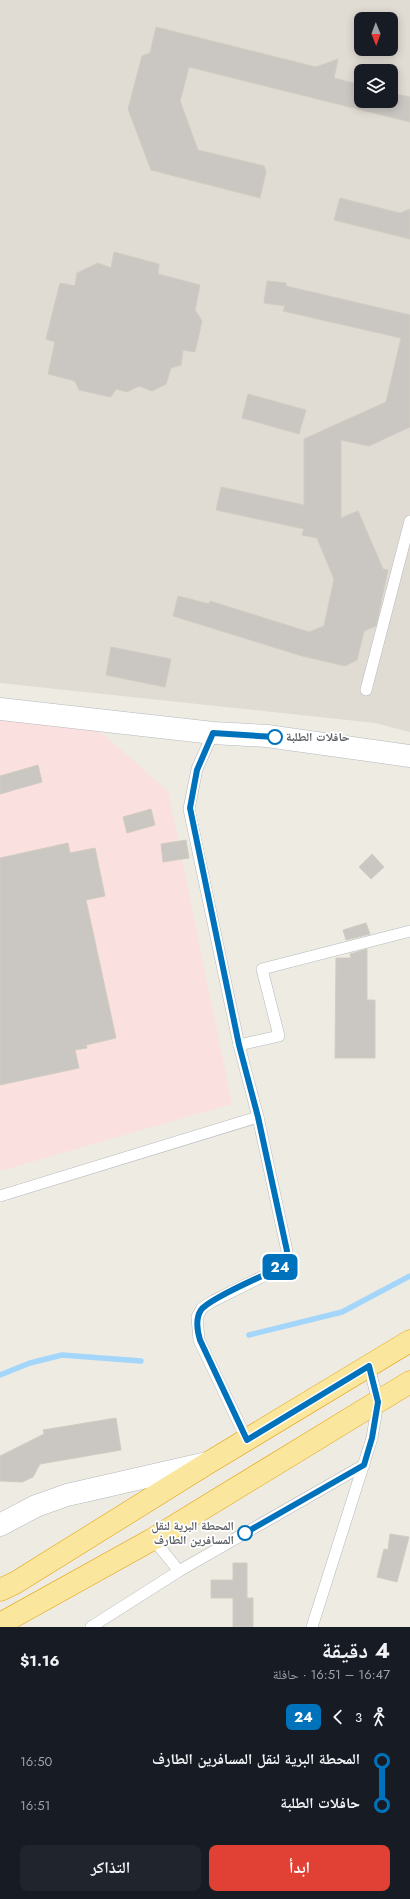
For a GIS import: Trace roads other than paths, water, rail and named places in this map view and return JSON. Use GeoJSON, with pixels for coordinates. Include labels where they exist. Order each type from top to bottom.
{"type":"FeatureCollection","features":[{"type":"Feature","properties":{"kind":"highway"},"geometry":{"type":"LineString","coordinates":[[0,1590],[15,1583],[208,1462],[410,1341]]}},
{"type":"Feature","properties":{"kind":"highway"},"geometry":{"type":"LineString","coordinates":[[1,1627],[153,1539],[410,1382]]}},
{"type":"Feature","properties":{"kind":"highway"},"geometry":{"type":"LineString","coordinates":[[0,1624],[42,1602]]}},
{"type":"Feature","properties":{"kind":"street"},"geometry":{"type":"LineString","coordinates":[[0,709],[213,733],[267,736],[410,756]]}},
{"type":"Feature","properties":{"kind":"street"},"geometry":{"type":"LineString","coordinates":[[0,1525],[36,1506],[67,1495],[208,1462]]}},
{"type":"Feature","properties":{"kind":"lane"},"geometry":{"type":"LineString","coordinates":[[366,690],[410,521]]}},
{"type":"Feature","properties":{"kind":"lane"},"geometry":{"type":"LineString","coordinates":[[213,733],[197,770],[190,808],[239,1045],[258,1117],[287,1251],[286,1259],[282,1267],[213,1301],[202,1308],[197,1317],[200,1340],[247,1440]]}},
{"type":"Feature","properties":{"kind":"lane"},"geometry":{"type":"LineString","coordinates":[[239,1045],[279,1036],[262,969],[410,931]]}},
{"type":"Feature","properties":{"kind":"lane"},"geometry":{"type":"LineString","coordinates":[[0,1196],[258,1117]]}},
{"type":"Feature","properties":{"kind":"lane"},"geometry":{"type":"LineString","coordinates":[[312,1627],[372,1438],[378,1402],[369,1366]]}},
{"type":"Feature","properties":{"kind":"lane"},"geometry":{"type":"LineString","coordinates":[[91,1627],[179,1571],[364,1465]]}},
{"type":"Feature","properties":{"kind":"lane"},"geometry":{"type":"LineString","coordinates":[[153,1539],[179,1571]]}},
{"type":"Feature","properties":{"kind":"waterway"},"geometry":{"type":"LineString","coordinates":[[249,1335],[342,1312],[410,1276]]}},
{"type":"Feature","properties":{"kind":"waterway"},"geometry":{"type":"LineString","coordinates":[[0,1375],[30,1363],[62,1355],[141,1361]]}},
{"type":"Feature","properties":{"kind":"place","name":"حافلات الطلبة"},"geometry":{"type":"Point","coordinates":[275,737]}},
{"type":"Feature","properties":{"kind":"place","name":"المحطة البرية لنقل المسافرين الطارف"},"geometry":{"type":"Point","coordinates":[245,1533]}}]}
